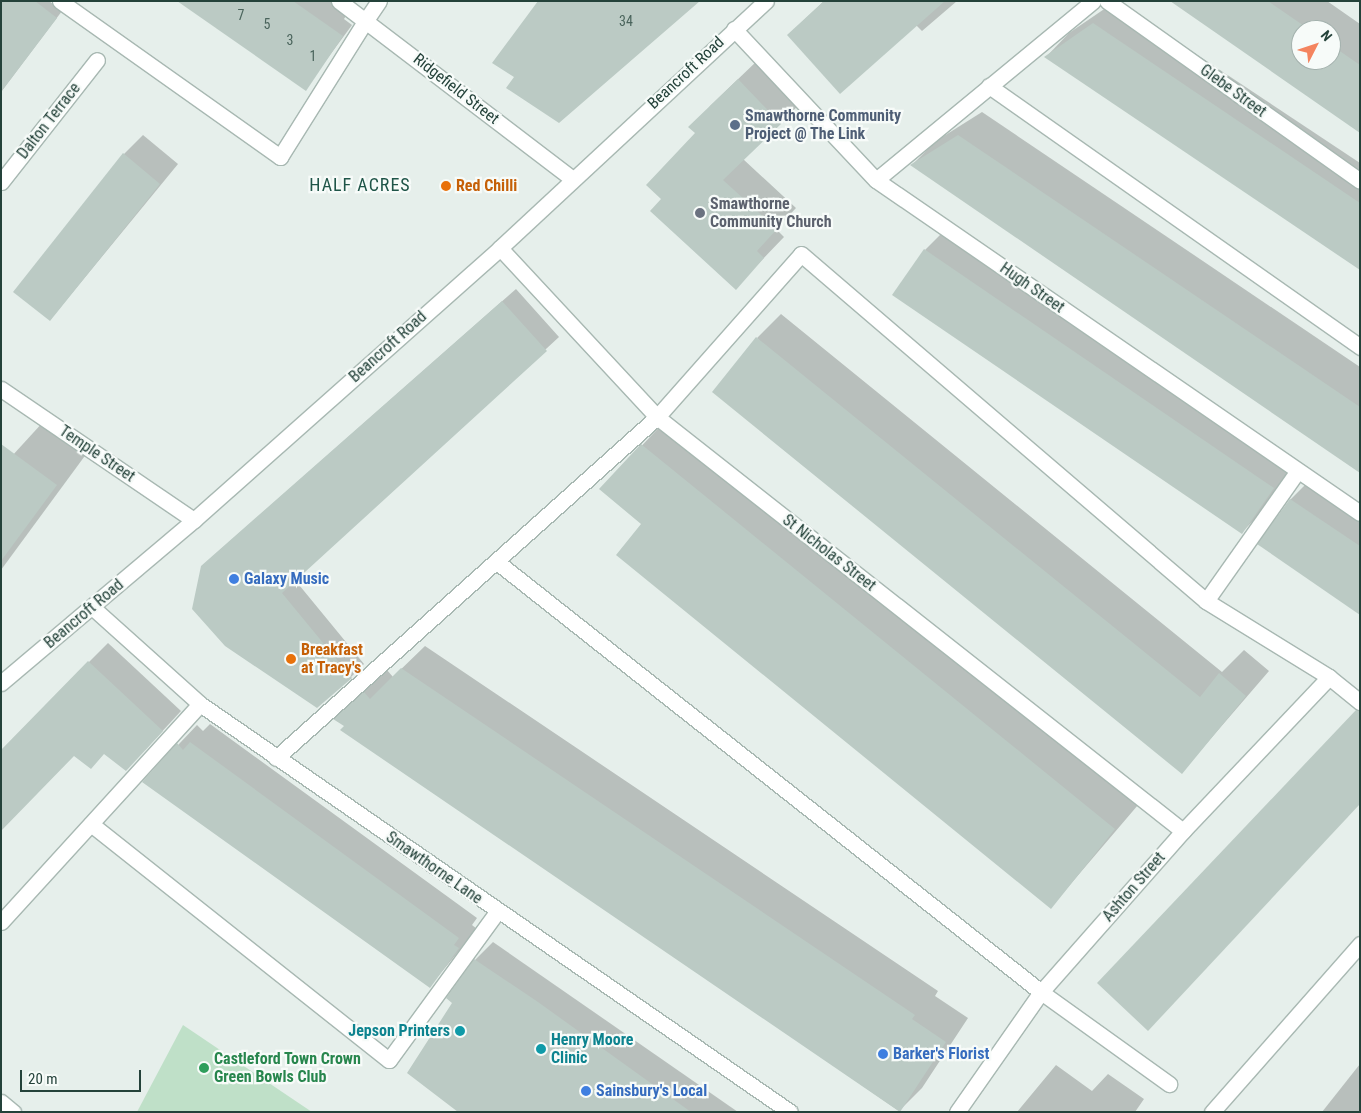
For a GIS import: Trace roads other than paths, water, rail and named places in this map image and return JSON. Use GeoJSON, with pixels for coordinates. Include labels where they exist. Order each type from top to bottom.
{"type":"FeatureCollection","features":[{"type":"Feature","properties":{"kind":"street"},"geometry":{"type":"LineString","coordinates":[[60,1],[280,157],[379,1]]}},
{"type":"Feature","properties":{"kind":"street","name":"Ridgefield Street"},"geometry":{"type":"LineString","coordinates":[[339,1],[572,178]]}},
{"type":"Feature","properties":{"kind":"street","name":"Beancroft Road"},"geometry":{"type":"LineString","coordinates":[[1,682],[194,520],[500,248],[572,178],[766,1]]}},
{"type":"Feature","properties":{"kind":"street"},"geometry":{"type":"LineString","coordinates":[[876,180],[1093,1]]}},
{"type":"Feature","properties":{"kind":"street","name":"Glebe Street"},"geometry":{"type":"LineString","coordinates":[[1107,1],[1360,182]]}},
{"type":"Feature","properties":{"kind":"street","name":"Hugh Street"},"geometry":{"type":"LineString","coordinates":[[734,29],[876,180],[1297,472],[1360,513]]}},
{"type":"Feature","properties":{"kind":"street","name":"Dalton Terrace"},"geometry":{"type":"LineString","coordinates":[[1,182],[98,60]]}},
{"type":"Feature","properties":{"kind":"street"},"geometry":{"type":"LineString","coordinates":[[989,86],[1360,347]]}},
{"type":"Feature","properties":{"kind":"street","name":"St Nicholas Street"},"geometry":{"type":"LineString","coordinates":[[500,248],[657,417],[1184,831]]}},
{"type":"Feature","properties":{"kind":"street"},"geometry":{"type":"LineString","coordinates":[[276,758],[498,562],[657,417],[801,254],[1206,601],[1329,677],[1360,702]]}},
{"type":"Feature","properties":{"kind":"street","name":"Temple Street"},"geometry":{"type":"LineString","coordinates":[[1,389],[194,520]]}},
{"type":"Feature","properties":{"kind":"street"},"geometry":{"type":"LineString","coordinates":[[1206,601],[1297,472]]}},
{"type":"Feature","properties":{"kind":"street"},"geometry":{"type":"LineString","coordinates":[[498,562],[1041,992],[1169,1084]]}},
{"type":"Feature","properties":{"kind":"street","name":"Smawthorne Lane"},"geometry":{"type":"LineString","coordinates":[[92,607],[200,704],[496,912],[790,1112]]}},
{"type":"Feature","properties":{"kind":"street","name":"Ashton Street"},"geometry":{"type":"LineString","coordinates":[[957,1112],[1041,992],[1184,831],[1329,677]]}},
{"type":"Feature","properties":{"kind":"street"},"geometry":{"type":"LineString","coordinates":[[1,922],[200,704]]}},
{"type":"Feature","properties":{"kind":"street"},"geometry":{"type":"LineString","coordinates":[[91,824],[389,1060],[496,912]]}},
{"type":"Feature","properties":{"kind":"street"},"geometry":{"type":"LineString","coordinates":[[1212,1112],[1360,944]]}},
{"type":"Feature","properties":{"kind":"street"},"geometry":{"type":"LineString","coordinates":[[1,1102],[13,1112]]}},
{"type":"Feature","properties":{"kind":"place","name":"Smawthorne Community Project @ The Link"},"geometry":{"type":"Point","coordinates":[735,125]}},
{"type":"Feature","properties":{"kind":"place","name":"Red Chilli"},"geometry":{"type":"Point","coordinates":[446,186]}},
{"type":"Feature","properties":{"kind":"place","name":"Smawthorne Community Church"},"geometry":{"type":"Point","coordinates":[700,213]}},
{"type":"Feature","properties":{"kind":"place","name":"Galaxy Music"},"geometry":{"type":"Point","coordinates":[234,579]}},
{"type":"Feature","properties":{"kind":"place","name":"Breakfast at Tracy's"},"geometry":{"type":"Point","coordinates":[291,659]}},
{"type":"Feature","properties":{"kind":"place","name":"Jepson Printers"},"geometry":{"type":"Point","coordinates":[460,1031]}},
{"type":"Feature","properties":{"kind":"place","name":"Henry Moore Clinic"},"geometry":{"type":"Point","coordinates":[541,1049]}},
{"type":"Feature","properties":{"kind":"place","name":"Barker's Florist"},"geometry":{"type":"Point","coordinates":[883,1054]}},
{"type":"Feature","properties":{"kind":"place","name":"Castleford Town Crown Green Bowls Club"},"geometry":{"type":"Point","coordinates":[204,1068]}},
{"type":"Feature","properties":{"kind":"place","name":"Sainsbury's Local"},"geometry":{"type":"Point","coordinates":[586,1091]}},
{"type":"Feature","properties":{"kind":"district","name":"HALF ACRES"},"geometry":{"type":"Point","coordinates":[360,185]}}]}
